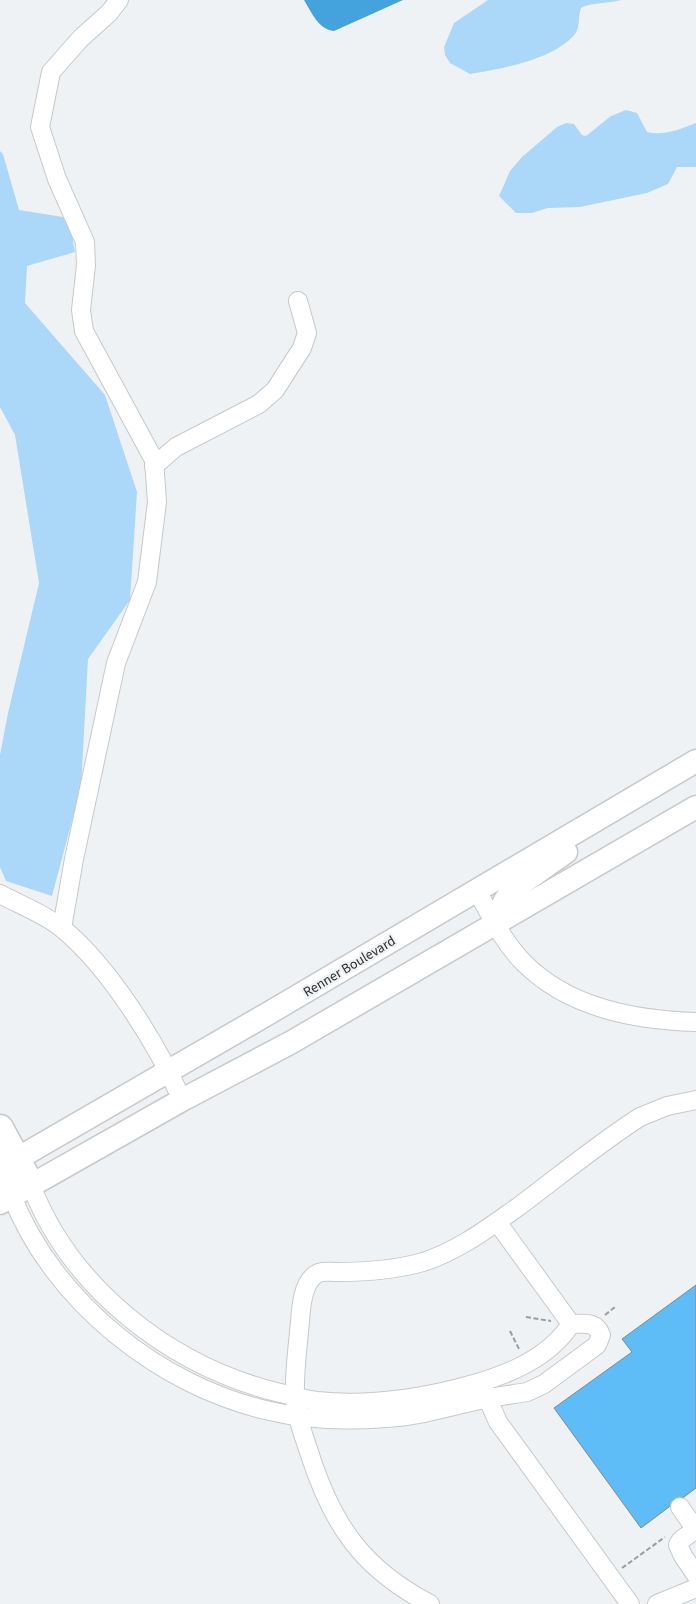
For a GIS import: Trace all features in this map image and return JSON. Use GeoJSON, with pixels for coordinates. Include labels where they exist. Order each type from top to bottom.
{"type":"FeatureCollection","features":[{"type":"Feature","properties":{"kind":"highway"},"geometry":{"type":"LineString","coordinates":[[0,1128],[6,1167],[14,1195]]}},
{"type":"Feature","properties":{"kind":"main road","name":"Renner Boulevard"},"geometry":{"type":"LineString","coordinates":[[6,1167],[690,764]]}},
{"type":"Feature","properties":{"kind":"main road"},"geometry":{"type":"LineString","coordinates":[[496,924],[504,902],[512,890],[621,816],[690,764]]}},
{"type":"Feature","properties":{"kind":"main road"},"geometry":{"type":"LineString","coordinates":[[14,1195],[182,1100],[290,1043],[696,807]]}},
{"type":"Feature","properties":{"kind":"lane"},"geometry":{"type":"LineString","coordinates":[[62,928],[74,859],[116,663],[147,582],[157,502],[154,460],[84,331],[81,310],[86,265],[85,242],[57,179],[40,127],[51,72],[81,38],[109,13],[119,0]]}},
{"type":"Feature","properties":{"kind":"lane"},"geometry":{"type":"LineString","coordinates":[[154,466],[176,448],[259,404],[274,390],[302,348],[307,333],[298,301]]}},
{"type":"Feature","properties":{"kind":"lane"},"geometry":{"type":"LineString","coordinates":[[476,889],[496,924],[523,962],[547,983],[580,1000],[622,1014],[664,1021],[696,1022]]}},
{"type":"Feature","properties":{"kind":"lane"},"geometry":{"type":"LineString","coordinates":[[0,894],[62,928],[106,975],[169,1071],[182,1100]]}},
{"type":"Feature","properties":{"kind":"lane"},"geometry":{"type":"LineString","coordinates":[[430,1604],[385,1577],[360,1551],[343,1529],[322,1492],[298,1416],[295,1396],[301,1312],[306,1289],[315,1274],[322,1272],[394,1269],[424,1261],[469,1240],[497,1222],[640,1117],[667,1106],[696,1100]]}},
{"type":"Feature","properties":{"kind":"lane"},"geometry":{"type":"LineString","coordinates":[[14,1195],[41,1212],[69,1256],[125,1314],[163,1343],[227,1376],[315,1401],[356,1404],[394,1402],[484,1391],[527,1392],[544,1384],[597,1345],[601,1335],[598,1328],[592,1324],[571,1324]]}},
{"type":"Feature","properties":{"kind":"lane"},"geometry":{"type":"LineString","coordinates":[[14,1195],[22,1222],[52,1267],[80,1300],[109,1328],[149,1359],[192,1384],[237,1402],[298,1416],[342,1419],[388,1418],[432,1412],[484,1391],[531,1361],[562,1338],[571,1324]]}},
{"type":"Feature","properties":{"kind":"lane"},"geometry":{"type":"LineString","coordinates":[[497,1222],[571,1324]]}},
{"type":"Feature","properties":{"kind":"lane"},"geometry":{"type":"LineString","coordinates":[[484,1391],[498,1422],[630,1604]]}},
{"type":"Feature","properties":{"kind":"lane"},"geometry":{"type":"LineString","coordinates":[[680,1507],[696,1529],[681,1540],[678,1545],[696,1574]]}},
{"type":"Feature","properties":{"kind":"lane"},"geometry":{"type":"LineString","coordinates":[[657,1604],[696,1588]]}},
{"type":"Feature","properties":{"kind":"path"},"geometry":{"type":"LineString","coordinates":[[526,1317],[571,1324]]}},
{"type":"Feature","properties":{"kind":"path"},"geometry":{"type":"LineString","coordinates":[[611,1576],[666,1536]]}},
{"type":"Feature","properties":{"kind":"shaded area"},"geometry":{"type":"Polygon","coordinates":[[[488,0],[621,0],[581,8],[578,29],[575,34],[554,51],[526,62],[470,74],[450,63],[445,55],[444,47],[454,23],[488,0]]]}},
{"type":"Feature","properties":{"kind":"shaded area"},"geometry":{"type":"Polygon","coordinates":[[[626,110],[637,113],[647,132],[660,133],[678,130],[696,123],[696,167],[677,167],[668,184],[647,193],[580,207],[548,208],[532,213],[516,213],[499,196],[510,171],[522,157],[557,127],[566,123],[574,124],[582,135],[586,136],[611,116],[626,110]]]}},
{"type":"Feature","properties":{"kind":"shaded area"},"geometry":{"type":"Polygon","coordinates":[[[0,151],[3,154],[19,210],[63,217],[71,229],[75,252],[27,266],[25,303],[105,395],[137,492],[130,600],[88,659],[81,787],[52,896],[6,881],[0,867],[0,755],[39,583],[15,435],[0,407],[0,151]]]}},
{"type":"Feature","properties":{"kind":"water"},"geometry":{"type":"Polygon","coordinates":[[[304,0],[403,0],[334,31],[328,30],[320,24],[304,0]]]}},
{"type":"Feature","properties":{"kind":"building"},"geometry":{"type":"Polygon","coordinates":[[[696,1285],[696,1488],[684,1497],[674,1499],[669,1507],[641,1528],[554,1408],[632,1352],[622,1339],[696,1285]]]}}]}
